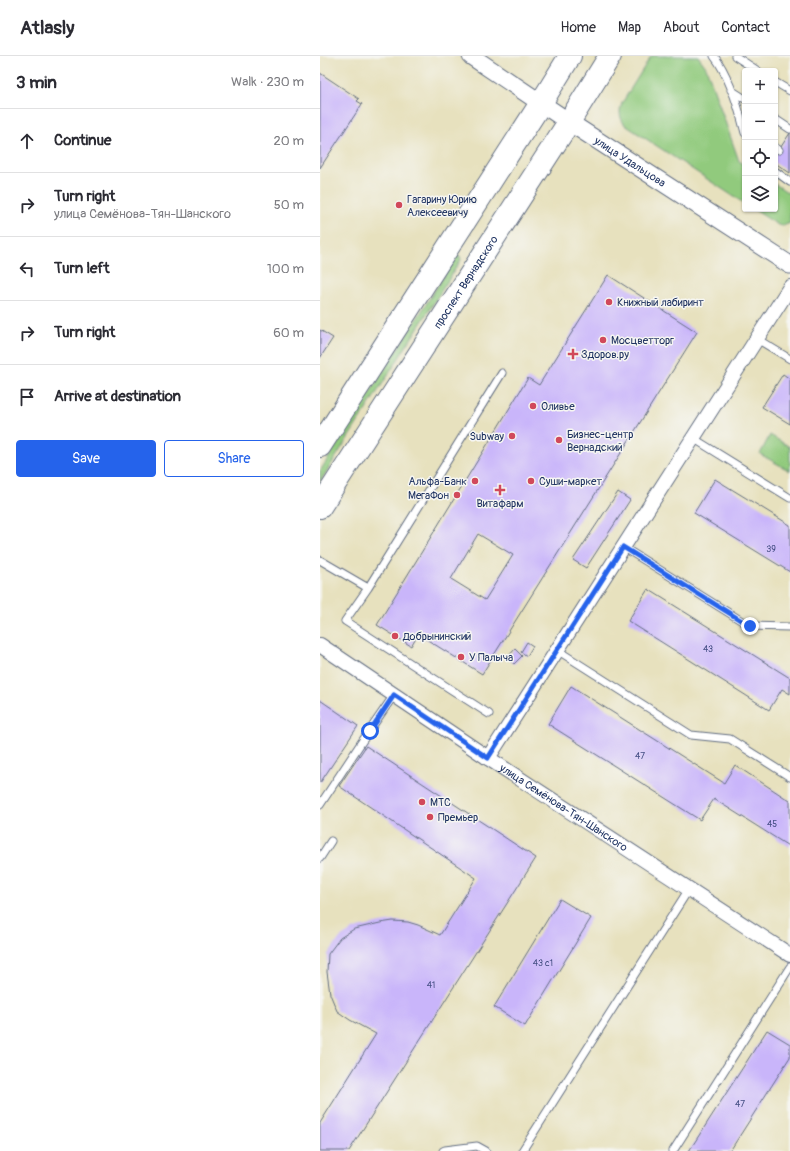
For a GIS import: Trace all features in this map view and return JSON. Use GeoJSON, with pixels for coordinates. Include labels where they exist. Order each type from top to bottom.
{"type":"FeatureCollection","features":[{"type":"Feature","properties":{"kind":"main road"},"geometry":{"type":"LineString","coordinates":[[320,446],[570,56]]}},
{"type":"Feature","properties":{"kind":"main road","name":"проспект Вернадского"},"geometry":{"type":"LineString","coordinates":[[320,508],[610,56]]}},
{"type":"Feature","properties":{"kind":"street","name":"улица Удальцова"},"geometry":{"type":"LineString","coordinates":[[471,56],[569,122],[790,265]]}},
{"type":"Feature","properties":{"kind":"street"},"geometry":{"type":"LineString","coordinates":[[488,758],[790,287]]}},
{"type":"Feature","properties":{"kind":"street","name":"улица Семёнова-Тян-Шанского"},"geometry":{"type":"LineString","coordinates":[[320,645],[488,758],[790,954]]}},
{"type":"Feature","properties":{"kind":"lane"},"geometry":{"type":"LineString","coordinates":[[714,56],[720,63],[742,123]]}},
{"type":"Feature","properties":{"kind":"lane"},"geometry":{"type":"LineString","coordinates":[[735,56],[753,68]]}},
{"type":"Feature","properties":{"kind":"lane"},"geometry":{"type":"LineString","coordinates":[[778,84],[790,91]]}},
{"type":"Feature","properties":{"kind":"lane"},"geometry":{"type":"LineString","coordinates":[[731,90],[742,97]]}},
{"type":"Feature","properties":{"kind":"lane"},"geometry":{"type":"LineString","coordinates":[[778,121],[790,129]]}},
{"type":"Feature","properties":{"kind":"lane"},"geometry":{"type":"LineString","coordinates":[[778,173],[790,182]]}},
{"type":"Feature","properties":{"kind":"lane"},"geometry":{"type":"LineString","coordinates":[[757,339],[790,359]]}},
{"type":"Feature","properties":{"kind":"lane"},"geometry":{"type":"LineString","coordinates":[[489,714],[345,621],[368,588],[502,373]]}},
{"type":"Feature","properties":{"kind":"lane"},"geometry":{"type":"LineString","coordinates":[[693,438],[790,498]]}},
{"type":"Feature","properties":{"kind":"lane"},"geometry":{"type":"LineString","coordinates":[[623,547],[750,626],[790,626]]}},
{"type":"Feature","properties":{"kind":"lane"},"geometry":{"type":"LineString","coordinates":[[320,560],[368,588]]}},
{"type":"Feature","properties":{"kind":"lane"},"geometry":{"type":"LineString","coordinates":[[557,650],[691,735],[730,739],[790,777]]}},
{"type":"Feature","properties":{"kind":"lane"},"geometry":{"type":"LineString","coordinates":[[320,805],[394,695]]}},
{"type":"Feature","properties":{"kind":"lane"},"geometry":{"type":"LineString","coordinates":[[320,858],[331,841]]}},
{"type":"Feature","properties":{"kind":"lane"},"geometry":{"type":"LineString","coordinates":[[522,1151],[689,889]]}},
{"type":"Feature","properties":{"kind":"lane"},"geometry":{"type":"LineString","coordinates":[[673,1151],[790,966]]}},
{"type":"Feature","properties":{"kind":"lane"},"geometry":{"type":"LineString","coordinates":[[443,1151],[477,1146],[486,1151]]}},
{"type":"Feature","properties":{"kind":"green space"},"geometry":{"type":"Polygon","coordinates":[[[651,56],[698,56],[706,67],[739,161],[742,163],[742,202],[625,125],[620,114],[622,103],[651,56]]]}},
{"type":"Feature","properties":{"kind":"green space"},"geometry":{"type":"Polygon","coordinates":[[[778,186],[790,194],[790,223],[783,226],[778,225],[758,212],[778,212],[778,186]]]}},
{"type":"Feature","properties":{"kind":"green space"},"geometry":{"type":"Polygon","coordinates":[[[458,256],[460,256],[461,260],[320,482],[320,471],[458,256]]]}},
{"type":"Feature","properties":{"kind":"green space"},"geometry":{"type":"Polygon","coordinates":[[[770,435],[790,447],[790,471],[760,454],[770,435]]]}},
{"type":"Feature","properties":{"kind":"building"},"geometry":{"type":"Polygon","coordinates":[[[320,73],[359,99],[357,101],[362,104],[320,168],[320,73]]]}},
{"type":"Feature","properties":{"kind":"building"},"geometry":{"type":"Polygon","coordinates":[[[790,133],[790,173],[778,165],[778,151],[790,133]]]}},
{"type":"Feature","properties":{"kind":"building","name":"Бизнес-центр Вернадский"},"geometry":{"type":"Polygon","coordinates":[[[608,275],[697,332],[482,674],[418,634],[411,646],[377,625],[528,378],[539,385],[608,275]],[[478,534],[451,579],[485,600],[513,555],[478,534]]]}},
{"type":"Feature","properties":{"kind":"building"},"geometry":{"type":"Polygon","coordinates":[[[320,330],[333,338],[320,358],[320,330]]]}},
{"type":"Feature","properties":{"kind":"building"},"geometry":{"type":"Polygon","coordinates":[[[783,374],[790,379],[790,424],[762,407],[783,374]]]}},
{"type":"Feature","properties":{"kind":"building"},"geometry":{"type":"Polygon","coordinates":[[[715,479],[790,525],[790,572],[694,513],[715,479]]]}},
{"type":"Feature","properties":{"kind":"building"},"geometry":{"type":"Polygon","coordinates":[[[618,492],[630,500],[586,568],[573,560],[618,492]]]}},
{"type":"Feature","properties":{"kind":"building"},"geometry":{"type":"Polygon","coordinates":[[[648,589],[790,678],[790,694],[782,689],[769,710],[628,621],[648,589]]]}},
{"type":"Feature","properties":{"kind":"building"},"geometry":{"type":"Polygon","coordinates":[[[527,642],[533,646],[527,656],[521,652],[527,642]]]}},
{"type":"Feature","properties":{"kind":"building"},"geometry":{"type":"Polygon","coordinates":[[[515,649],[522,656],[514,664],[507,658],[515,649]]]}},
{"type":"Feature","properties":{"kind":"building"},"geometry":{"type":"Polygon","coordinates":[[[571,686],[724,783],[735,765],[790,801],[790,847],[714,799],[700,820],[548,724],[571,686]]]}},
{"type":"Feature","properties":{"kind":"building"},"geometry":{"type":"Polygon","coordinates":[[[320,700],[358,726],[320,783],[320,700]]]}},
{"type":"Feature","properties":{"kind":"building"},"geometry":{"type":"Polygon","coordinates":[[[366,746],[536,858],[349,1151],[320,1151],[320,1123],[376,1034],[337,1011],[330,994],[327,972],[328,954],[340,938],[354,929],[380,923],[393,921],[408,922],[440,935],[476,878],[339,786],[366,746]]]}},
{"type":"Feature","properties":{"kind":"building"},"geometry":{"type":"Polygon","coordinates":[[[560,899],[591,918],[525,1026],[494,1007],[560,899]]]}},
{"type":"Feature","properties":{"kind":"building"},"geometry":{"type":"Polygon","coordinates":[[[767,1030],[790,1044],[790,1057],[730,1151],[689,1151],[767,1030]]]}},
{"type":"Feature","properties":{"kind":"place","name":"Гагарину Юрию Алексеевичу"},"geometry":{"type":"Point","coordinates":[399,205]}},
{"type":"Feature","properties":{"kind":"place","name":"Книжный лабиринт"},"geometry":{"type":"Point","coordinates":[609,302]}},
{"type":"Feature","properties":{"kind":"place","name":"Мосцветторг"},"geometry":{"type":"Point","coordinates":[603,340]}},
{"type":"Feature","properties":{"kind":"place","name":"Здоров.ру"},"geometry":{"type":"Point","coordinates":[573,354]}},
{"type":"Feature","properties":{"kind":"place","name":"Оливье"},"geometry":{"type":"Point","coordinates":[533,406]}},
{"type":"Feature","properties":{"kind":"place","name":"Subway"},"geometry":{"type":"Point","coordinates":[512,436]}},
{"type":"Feature","properties":{"kind":"place","name":"Бизнес-центр Вернадский"},"geometry":{"type":"Point","coordinates":[559,440]}},
{"type":"Feature","properties":{"kind":"place","name":"Альфа-Банк"},"geometry":{"type":"Point","coordinates":[475,481]}},
{"type":"Feature","properties":{"kind":"place","name":"Суши-маркет"},"geometry":{"type":"Point","coordinates":[531,481]}},
{"type":"Feature","properties":{"kind":"place","name":"Витафарм"},"geometry":{"type":"Point","coordinates":[500,490]}},
{"type":"Feature","properties":{"kind":"place","name":"МегаФон"},"geometry":{"type":"Point","coordinates":[457,495]}},
{"type":"Feature","properties":{"kind":"place","name":"Добрынинский"},"geometry":{"type":"Point","coordinates":[395,636]}},
{"type":"Feature","properties":{"kind":"place","name":"У Палыча"},"geometry":{"type":"Point","coordinates":[461,657]}},
{"type":"Feature","properties":{"kind":"place","name":"МТС"},"geometry":{"type":"Point","coordinates":[422,802]}},
{"type":"Feature","properties":{"kind":"place","name":"Премьер"},"geometry":{"type":"Point","coordinates":[430,817]}},
{"type":"Feature","properties":{"kind":"route"},"geometry":{"type":"LineString","coordinates":[[370,731],[394,695],[488,758],[623,547],[750,626]]}}]}
